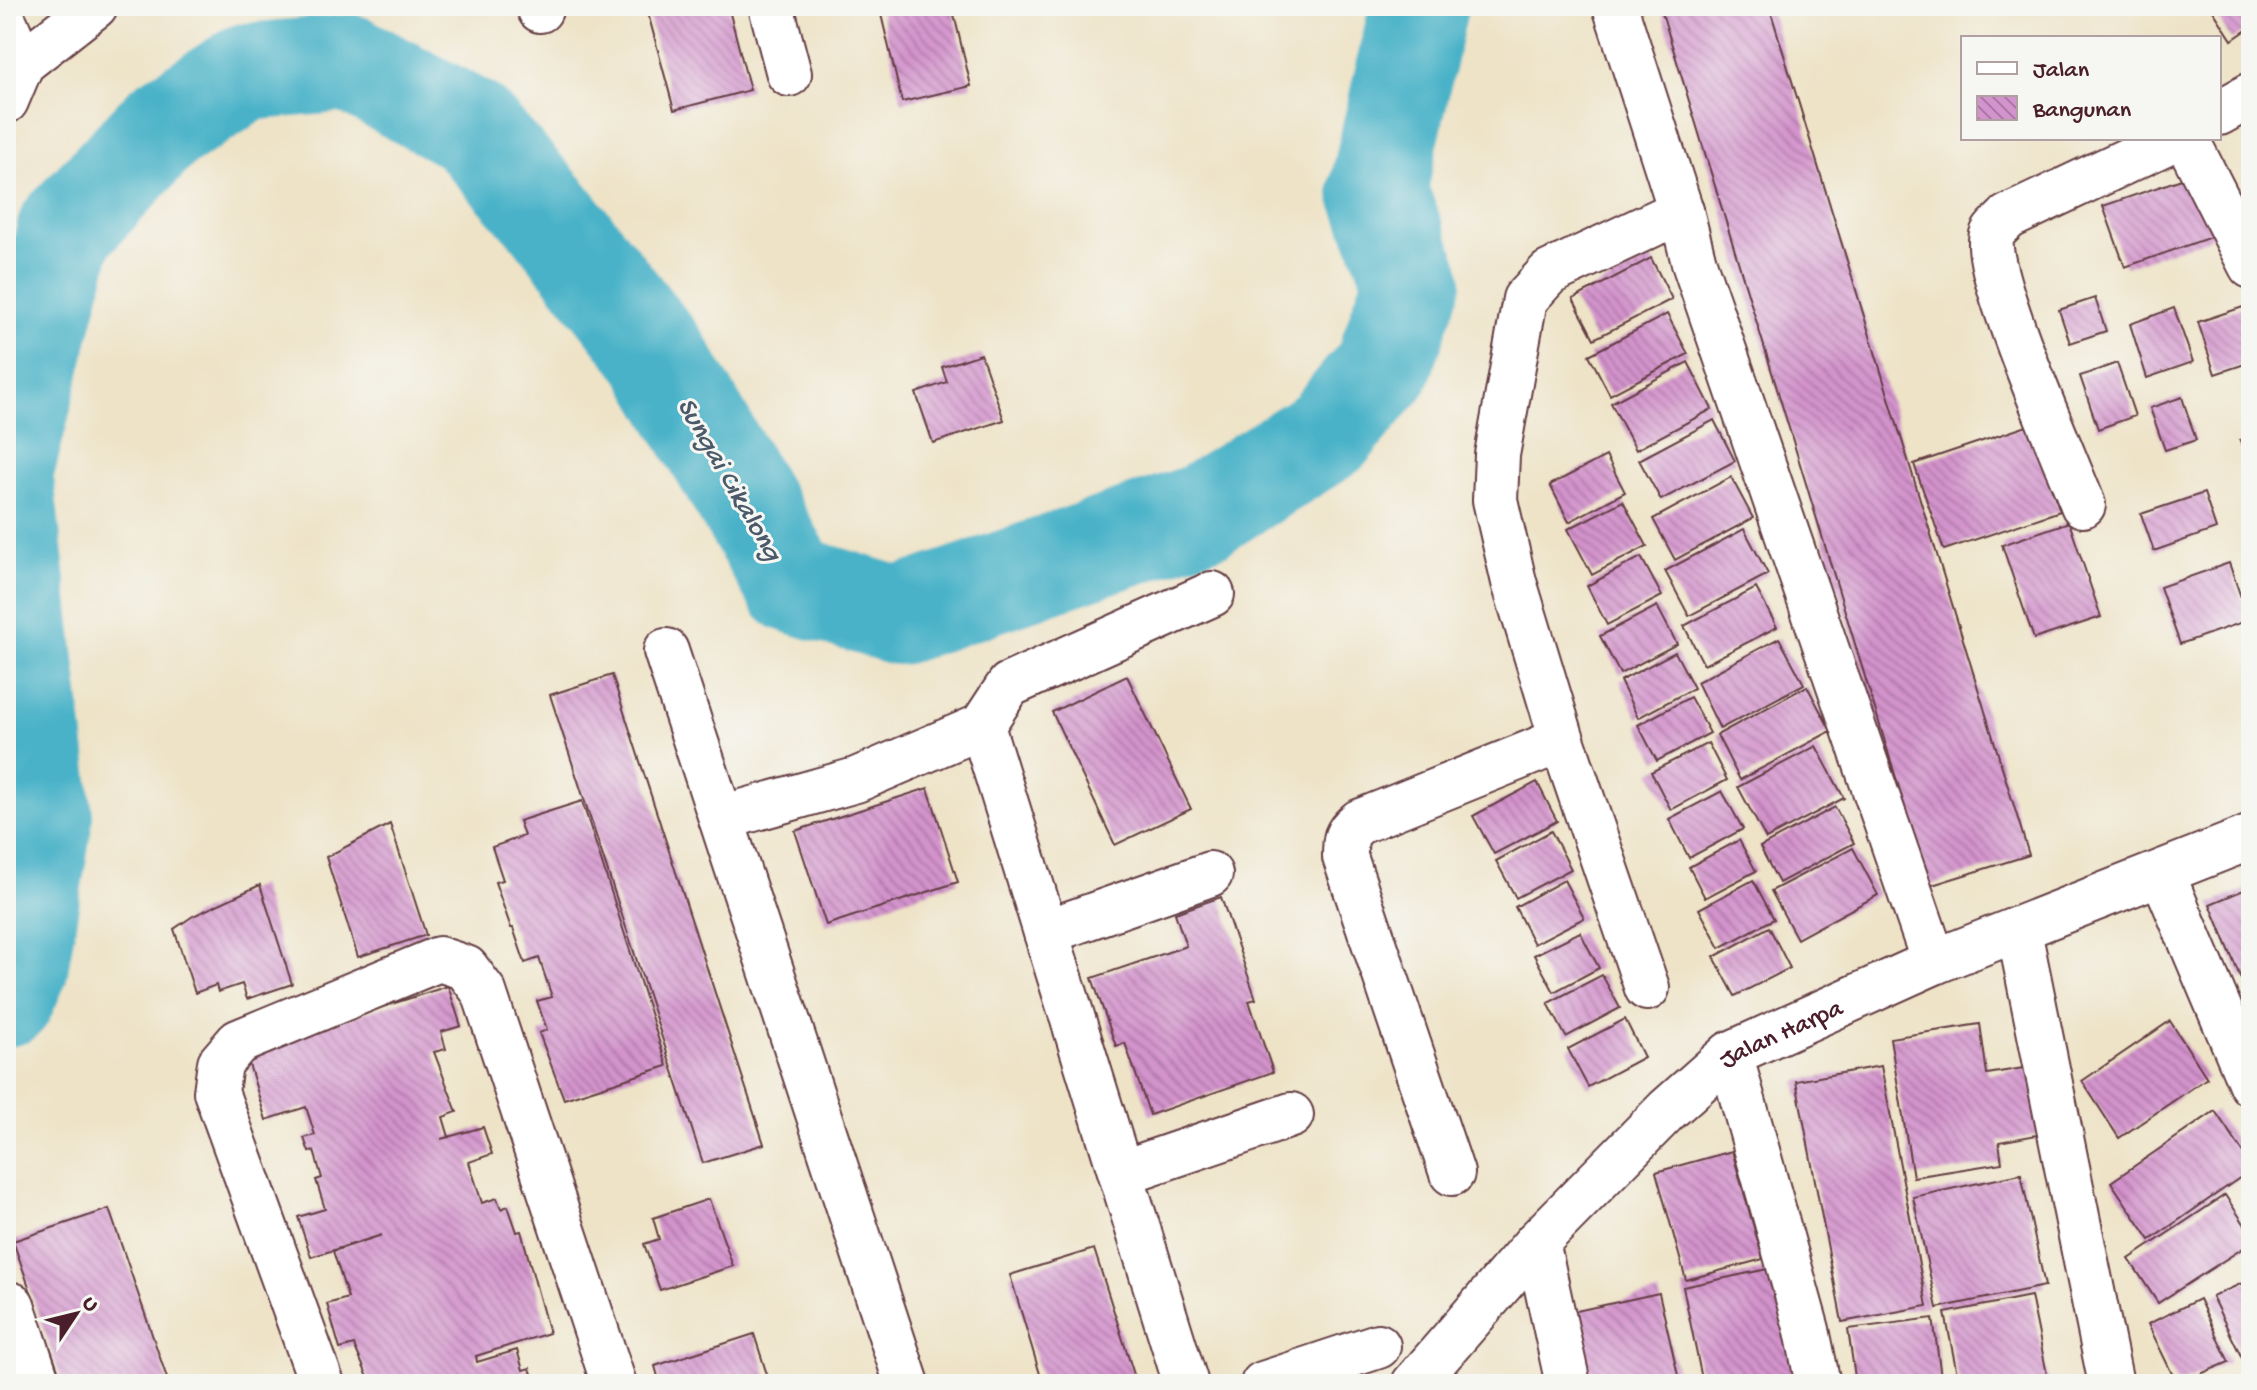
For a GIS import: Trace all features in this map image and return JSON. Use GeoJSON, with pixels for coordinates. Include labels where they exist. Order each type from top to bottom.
{"type":"FeatureCollection","features":[{"type":"Feature","properties":{"kind":"street"},"geometry":{"type":"LineString","coordinates":[[11,63],[95,6]]}},
{"type":"Feature","properties":{"kind":"street"},"geometry":{"type":"LineString","coordinates":[[771,6],[789,74]]}},
{"type":"Feature","properties":{"kind":"street"},"geometry":{"type":"LineString","coordinates":[[1615,6],[1681,211],[1694,263],[1934,962]]}},
{"type":"Feature","properties":{"kind":"street"},"geometry":{"type":"LineString","coordinates":[[2221,112],[2251,95]]}},
{"type":"Feature","properties":{"kind":"street"},"geometry":{"type":"LineString","coordinates":[[2083,505],[2017,339],[1990,257],[1991,235],[2008,217],[2171,140]]}},
{"type":"Feature","properties":{"kind":"street"},"geometry":{"type":"LineString","coordinates":[[2187,140],[2251,266]]}},
{"type":"Feature","properties":{"kind":"street"},"geometry":{"type":"LineString","coordinates":[[1647,988],[1562,740],[1514,582],[1495,500],[1497,455],[1525,299],[1549,273],[1681,211]]}},
{"type":"Feature","properties":{"kind":"street"},"geometry":{"type":"LineString","coordinates":[[721,818],[856,780],[982,726],[1009,685],[1212,594]]}},
{"type":"Feature","properties":{"kind":"street"},"geometry":{"type":"LineString","coordinates":[[666,651],[907,1384]]}},
{"type":"Feature","properties":{"kind":"street"},"geometry":{"type":"LineString","coordinates":[[982,726],[1186,1384]]}},
{"type":"Feature","properties":{"kind":"street"},"geometry":{"type":"LineString","coordinates":[[1452,1173],[1345,857],[1347,831],[1359,822],[1562,740]]}},
{"type":"Feature","properties":{"kind":"street","name":"Jalan Harpa"},"geometry":{"type":"LineString","coordinates":[[1414,1384],[1537,1242],[1667,1110],[1730,1054],[1934,962],[2251,837]]}},
{"type":"Feature","properties":{"kind":"street"},"geometry":{"type":"LineString","coordinates":[[2162,873],[2251,1084]]}},
{"type":"Feature","properties":{"kind":"street"},"geometry":{"type":"LineString","coordinates":[[1046,932],[1210,874]]}},
{"type":"Feature","properties":{"kind":"street"},"geometry":{"type":"LineString","coordinates":[[2019,931],[2111,1384]]}},
{"type":"Feature","properties":{"kind":"street"},"geometry":{"type":"LineString","coordinates":[[322,1384],[216,1092],[220,1063],[238,1042],[439,959],[466,968],[484,992],[614,1384]]}},
{"type":"Feature","properties":{"kind":"street"},"geometry":{"type":"LineString","coordinates":[[1730,1054],[1807,1330],[1818,1384]]}},
{"type":"Feature","properties":{"kind":"street"},"geometry":{"type":"LineString","coordinates":[[1121,1173],[1291,1115]]}},
{"type":"Feature","properties":{"kind":"street"},"geometry":{"type":"LineString","coordinates":[[1537,1242],[1568,1384]]}},
{"type":"Feature","properties":{"kind":"street"},"geometry":{"type":"LineString","coordinates":[[12,1305],[38,1384]]}},
{"type":"Feature","properties":{"kind":"street"},"geometry":{"type":"LineString","coordinates":[[1263,1384],[1378,1346]]}},
{"type":"Feature","properties":{"kind":"building"},"geometry":{"type":"Polygon","coordinates":[[[646,6],[728,6],[750,90],[674,110],[646,6]]]}},
{"type":"Feature","properties":{"kind":"building"},"geometry":{"type":"Polygon","coordinates":[[[879,6],[952,6],[971,86],[902,102],[879,6]]]}},
{"type":"Feature","properties":{"kind":"building"},"geometry":{"type":"Polygon","coordinates":[[[1660,6],[1769,6],[2029,855],[1929,886],[1660,6]]]}},
{"type":"Feature","properties":{"kind":"building"},"geometry":{"type":"Polygon","coordinates":[[[2210,6],[2251,6],[2251,27],[2232,40],[2210,6]]]}},
{"type":"Feature","properties":{"kind":"building"},"geometry":{"type":"Polygon","coordinates":[[[2196,174],[2217,235],[2125,267],[2103,206],[2196,174]]]}},
{"type":"Feature","properties":{"kind":"building"},"geometry":{"type":"Polygon","coordinates":[[[1651,258],[1672,299],[1594,339],[1573,299],[1651,258]]]}},
{"type":"Feature","properties":{"kind":"building"},"geometry":{"type":"Polygon","coordinates":[[[2095,298],[2106,331],[2070,343],[2059,310],[2095,298]]]}},
{"type":"Feature","properties":{"kind":"building"},"geometry":{"type":"Polygon","coordinates":[[[2246,306],[2251,321],[2251,362],[2215,374],[2198,322],[2246,306]]]}},
{"type":"Feature","properties":{"kind":"building"},"geometry":{"type":"Polygon","coordinates":[[[2174,308],[2193,362],[2147,378],[2130,324],[2174,308]]]}},
{"type":"Feature","properties":{"kind":"building"},"geometry":{"type":"Polygon","coordinates":[[[1667,314],[1688,354],[1610,395],[1589,355],[1667,314]]]}},
{"type":"Feature","properties":{"kind":"building"},"geometry":{"type":"Polygon","coordinates":[[[981,354],[1004,420],[933,443],[916,393],[947,382],[942,367],[981,354]]]}},
{"type":"Feature","properties":{"kind":"building"},"geometry":{"type":"Polygon","coordinates":[[[1688,362],[1712,409],[1636,450],[1611,403],[1688,362]]]}},
{"type":"Feature","properties":{"kind":"building"},"geometry":{"type":"Polygon","coordinates":[[[2117,363],[2135,416],[2098,429],[2080,376],[2117,363]]]}},
{"type":"Feature","properties":{"kind":"building"},"geometry":{"type":"Polygon","coordinates":[[[2182,397],[2196,440],[2165,450],[2150,408],[2182,397]]]}},
{"type":"Feature","properties":{"kind":"building"},"geometry":{"type":"Polygon","coordinates":[[[1714,420],[1735,461],[1661,500],[1639,460],[1714,420]]]}},
{"type":"Feature","properties":{"kind":"building"},"geometry":{"type":"Polygon","coordinates":[[[2030,425],[2060,511],[1944,550],[1914,464],[2030,425]]]}},
{"type":"Feature","properties":{"kind":"building"},"geometry":{"type":"Polygon","coordinates":[[[2251,436],[2251,472],[2240,440],[2251,436]]]}},
{"type":"Feature","properties":{"kind":"building"},"geometry":{"type":"Polygon","coordinates":[[[1606,456],[1625,492],[1569,522],[1550,485],[1606,456]]]}},
{"type":"Feature","properties":{"kind":"building"},"geometry":{"type":"Polygon","coordinates":[[[1731,477],[1753,518],[1675,560],[1653,519],[1731,477]]]}},
{"type":"Feature","properties":{"kind":"building"},"geometry":{"type":"Polygon","coordinates":[[[2204,493],[2216,529],[2154,551],[2141,514],[2204,493]]]}},
{"type":"Feature","properties":{"kind":"building"},"geometry":{"type":"Polygon","coordinates":[[[1623,501],[1647,546],[1592,575],[1568,529],[1623,501]]]}},
{"type":"Feature","properties":{"kind":"building"},"geometry":{"type":"Polygon","coordinates":[[[2069,522],[2101,617],[2034,639],[2002,545],[2069,522]]]}},
{"type":"Feature","properties":{"kind":"building"},"geometry":{"type":"Polygon","coordinates":[[[1744,529],[1768,574],[1689,616],[1665,571],[1744,529]]]}},
{"type":"Feature","properties":{"kind":"building"},"geometry":{"type":"Polygon","coordinates":[[[1641,557],[1662,596],[1607,625],[1587,586],[1641,557]]]}},
{"type":"Feature","properties":{"kind":"building"},"geometry":{"type":"Polygon","coordinates":[[[2229,563],[2249,620],[2180,644],[2160,587],[2229,563]]]}},
{"type":"Feature","properties":{"kind":"building"},"geometry":{"type":"Polygon","coordinates":[[[1756,588],[1777,627],[1704,665],[1684,626],[1756,588]]]}},
{"type":"Feature","properties":{"kind":"building"},"geometry":{"type":"Polygon","coordinates":[[[1657,606],[1677,644],[1620,674],[1600,636],[1657,606]]]}},
{"type":"Feature","properties":{"kind":"building"},"geometry":{"type":"Polygon","coordinates":[[[1779,638],[1804,684],[1720,729],[1697,682],[1779,638]]]}},
{"type":"Feature","properties":{"kind":"building"},"geometry":{"type":"Polygon","coordinates":[[[1675,652],[1694,688],[1638,718],[1620,681],[1675,652]]]}},
{"type":"Feature","properties":{"kind":"building"},"geometry":{"type":"Polygon","coordinates":[[[612,675],[764,1144],[703,1163],[550,695],[612,675]]]}},
{"type":"Feature","properties":{"kind":"building"},"geometry":{"type":"Polygon","coordinates":[[[1127,676],[1191,809],[1115,845],[1052,712],[1127,676]]]}},
{"type":"Feature","properties":{"kind":"building"},"geometry":{"type":"Polygon","coordinates":[[[1807,686],[1831,731],[1740,780],[1717,735],[1807,686]]]}},
{"type":"Feature","properties":{"kind":"building"},"geometry":{"type":"Polygon","coordinates":[[[1690,697],[1710,733],[1657,761],[1638,725],[1690,697]]]}},
{"type":"Feature","properties":{"kind":"building"},"geometry":{"type":"Polygon","coordinates":[[[1708,743],[1727,780],[1671,810],[1651,772],[1708,743]]]}},
{"type":"Feature","properties":{"kind":"building"},"geometry":{"type":"Polygon","coordinates":[[[1816,746],[1844,798],[1766,839],[1738,787],[1816,746]]]}},
{"type":"Feature","properties":{"kind":"building"},"geometry":{"type":"Polygon","coordinates":[[[1537,782],[1557,821],[1494,854],[1473,816],[1537,782]]]}},
{"type":"Feature","properties":{"kind":"building"},"geometry":{"type":"Polygon","coordinates":[[[928,788],[958,882],[826,925],[795,831],[928,788]]]}},
{"type":"Feature","properties":{"kind":"building"},"geometry":{"type":"Polygon","coordinates":[[[1722,791],[1743,829],[1689,858],[1669,819],[1722,791]]]}},
{"type":"Feature","properties":{"kind":"building"},"geometry":{"type":"Polygon","coordinates":[[[582,801],[667,1066],[564,1099],[539,1033],[547,1030],[537,1001],[552,997],[539,958],[525,963],[511,928],[495,882],[503,880],[492,847],[524,836],[519,821],[582,801]]]}},
{"type":"Feature","properties":{"kind":"building"},"geometry":{"type":"Polygon","coordinates":[[[1835,807],[1854,843],[1779,883],[1760,847],[1835,807]]]}},
{"type":"Feature","properties":{"kind":"building"},"geometry":{"type":"Polygon","coordinates":[[[390,824],[426,935],[358,957],[326,857],[390,824]]]}},
{"type":"Feature","properties":{"kind":"building"},"geometry":{"type":"Polygon","coordinates":[[[1551,831],[1571,869],[1516,898],[1496,861],[1551,831]]]}},
{"type":"Feature","properties":{"kind":"building"},"geometry":{"type":"Polygon","coordinates":[[[1739,840],[1756,871],[1705,898],[1689,867],[1739,840]]]}},
{"type":"Feature","properties":{"kind":"building"},"geometry":{"type":"Polygon","coordinates":[[[1853,848],[1878,895],[1797,939],[1771,891],[1853,848]]]}},
{"type":"Feature","properties":{"kind":"building"},"geometry":{"type":"Polygon","coordinates":[[[1564,880],[1584,918],[1534,944],[1515,907],[1564,880]]]}},
{"type":"Feature","properties":{"kind":"building"},"geometry":{"type":"Polygon","coordinates":[[[1753,880],[1774,919],[1720,948],[1699,909],[1753,880]]]}},
{"type":"Feature","properties":{"kind":"building"},"geometry":{"type":"Polygon","coordinates":[[[260,885],[292,984],[247,999],[242,984],[218,992],[216,985],[195,993],[174,929],[193,916],[260,885]]]}},
{"type":"Feature","properties":{"kind":"building"},"geometry":{"type":"Polygon","coordinates":[[[2251,887],[2251,975],[2241,979],[2210,904],[2251,887]]]}},
{"type":"Feature","properties":{"kind":"building"},"geometry":{"type":"Polygon","coordinates":[[[1221,897],[1256,999],[1249,1001],[1273,1072],[1150,1115],[1125,1043],[1116,1046],[1092,978],[1186,946],[1175,913],[1221,897]]]}},
{"type":"Feature","properties":{"kind":"building"},"geometry":{"type":"Polygon","coordinates":[[[1769,927],[1790,968],[1735,996],[1714,957],[1769,927]]]}},
{"type":"Feature","properties":{"kind":"building"},"geometry":{"type":"Polygon","coordinates":[[[1580,932],[1599,968],[1554,992],[1534,955],[1580,932]]]}},
{"type":"Feature","properties":{"kind":"building"},"geometry":{"type":"Polygon","coordinates":[[[1602,975],[1620,1008],[1566,1037],[1548,1003],[1602,975]]]}},
{"type":"Feature","properties":{"kind":"building"},"geometry":{"type":"Polygon","coordinates":[[[448,986],[461,1026],[441,1032],[446,1049],[434,1052],[457,1112],[443,1117],[449,1137],[483,1127],[492,1154],[469,1162],[482,1203],[497,1198],[501,1209],[508,1206],[517,1232],[521,1231],[549,1333],[476,1356],[477,1362],[517,1350],[523,1370],[530,1368],[535,1384],[371,1384],[354,1345],[340,1349],[327,1304],[348,1298],[333,1251],[382,1235],[311,1257],[298,1217],[325,1209],[316,1180],[322,1178],[314,1151],[309,1152],[304,1138],[315,1135],[306,1107],[266,1120],[245,1051],[448,986]]]}},
{"type":"Feature","properties":{"kind":"building"},"geometry":{"type":"Polygon","coordinates":[[[1625,1019],[1644,1057],[1588,1087],[1568,1049],[1625,1019]]]}},
{"type":"Feature","properties":{"kind":"building"},"geometry":{"type":"Polygon","coordinates":[[[2170,1021],[2207,1078],[2119,1138],[2082,1081],[2170,1021]]]}},
{"type":"Feature","properties":{"kind":"building"},"geometry":{"type":"Polygon","coordinates":[[[1980,1024],[1987,1074],[2030,1067],[2042,1134],[1999,1142],[2002,1163],[1913,1177],[1890,1038],[1980,1024]]]}},
{"type":"Feature","properties":{"kind":"building"},"geometry":{"type":"Polygon","coordinates":[[[1881,1066],[1927,1306],[1842,1322],[1796,1081],[1881,1066]]]}},
{"type":"Feature","properties":{"kind":"building"},"geometry":{"type":"Polygon","coordinates":[[[2215,1111],[2251,1164],[2251,1170],[2150,1240],[2111,1182],[2215,1111]]]}},
{"type":"Feature","properties":{"kind":"building"},"geometry":{"type":"Polygon","coordinates":[[[1732,1151],[1763,1259],[1686,1280],[1656,1172],[1732,1151]]]}},
{"type":"Feature","properties":{"kind":"building"},"geometry":{"type":"Polygon","coordinates":[[[2021,1174],[2045,1286],[1937,1308],[1913,1197],[2021,1174]]]}},
{"type":"Feature","properties":{"kind":"building"},"geometry":{"type":"Polygon","coordinates":[[[2225,1195],[2251,1234],[2251,1243],[2158,1303],[2129,1259],[2225,1195]]]}},
{"type":"Feature","properties":{"kind":"building"},"geometry":{"type":"Polygon","coordinates":[[[709,1199],[733,1266],[660,1290],[644,1244],[659,1239],[653,1218],[709,1199]]]}},
{"type":"Feature","properties":{"kind":"building"},"geometry":{"type":"Polygon","coordinates":[[[109,1209],[169,1384],[63,1384],[13,1241],[109,1209]]]}},
{"type":"Feature","properties":{"kind":"building"},"geometry":{"type":"Polygon","coordinates":[[[1094,1249],[1137,1384],[1043,1384],[1010,1275],[1094,1249]]]}},
{"type":"Feature","properties":{"kind":"building"},"geometry":{"type":"Polygon","coordinates":[[[1777,1267],[1802,1384],[1703,1384],[1683,1287],[1777,1267]]]}},
{"type":"Feature","properties":{"kind":"building"},"geometry":{"type":"Polygon","coordinates":[[[2251,1279],[2251,1363],[2246,1366],[2212,1297],[2251,1279]]]}},
{"type":"Feature","properties":{"kind":"building"},"geometry":{"type":"Polygon","coordinates":[[[1659,1293],[1680,1384],[1589,1384],[1572,1312],[1659,1293]]]}},
{"type":"Feature","properties":{"kind":"building"},"geometry":{"type":"Polygon","coordinates":[[[2031,1296],[2049,1384],[1959,1384],[1945,1313],[2031,1296]]]}},
{"type":"Feature","properties":{"kind":"building"},"geometry":{"type":"Polygon","coordinates":[[[2199,1299],[2229,1362],[2177,1384],[2148,1324],[2199,1299]]]}},
{"type":"Feature","properties":{"kind":"building"},"geometry":{"type":"Polygon","coordinates":[[[1933,1318],[1942,1384],[1856,1384],[1848,1329],[1933,1318]]]}},
{"type":"Feature","properties":{"kind":"building"},"geometry":{"type":"Polygon","coordinates":[[[754,1334],[770,1384],[660,1384],[655,1366],[754,1334]]]}},
{"type":"Feature","properties":{"kind":"waterway","name":"Sungai Cikalong"},"geometry":{"type":"LineString","coordinates":[[6,467],[66,229],[163,126],[247,72],[349,63],[469,126],[550,216],[661,357],[793,584],[899,616],[1204,511],[1328,433],[1383,367],[1413,281],[1378,190],[1419,6]]}},
{"type":"Feature","properties":{"kind":"waterway","name":"Sungai Cikalong"},"geometry":{"type":"LineString","coordinates":[[6,488],[44,817],[19,969],[6,998]]}}]}
